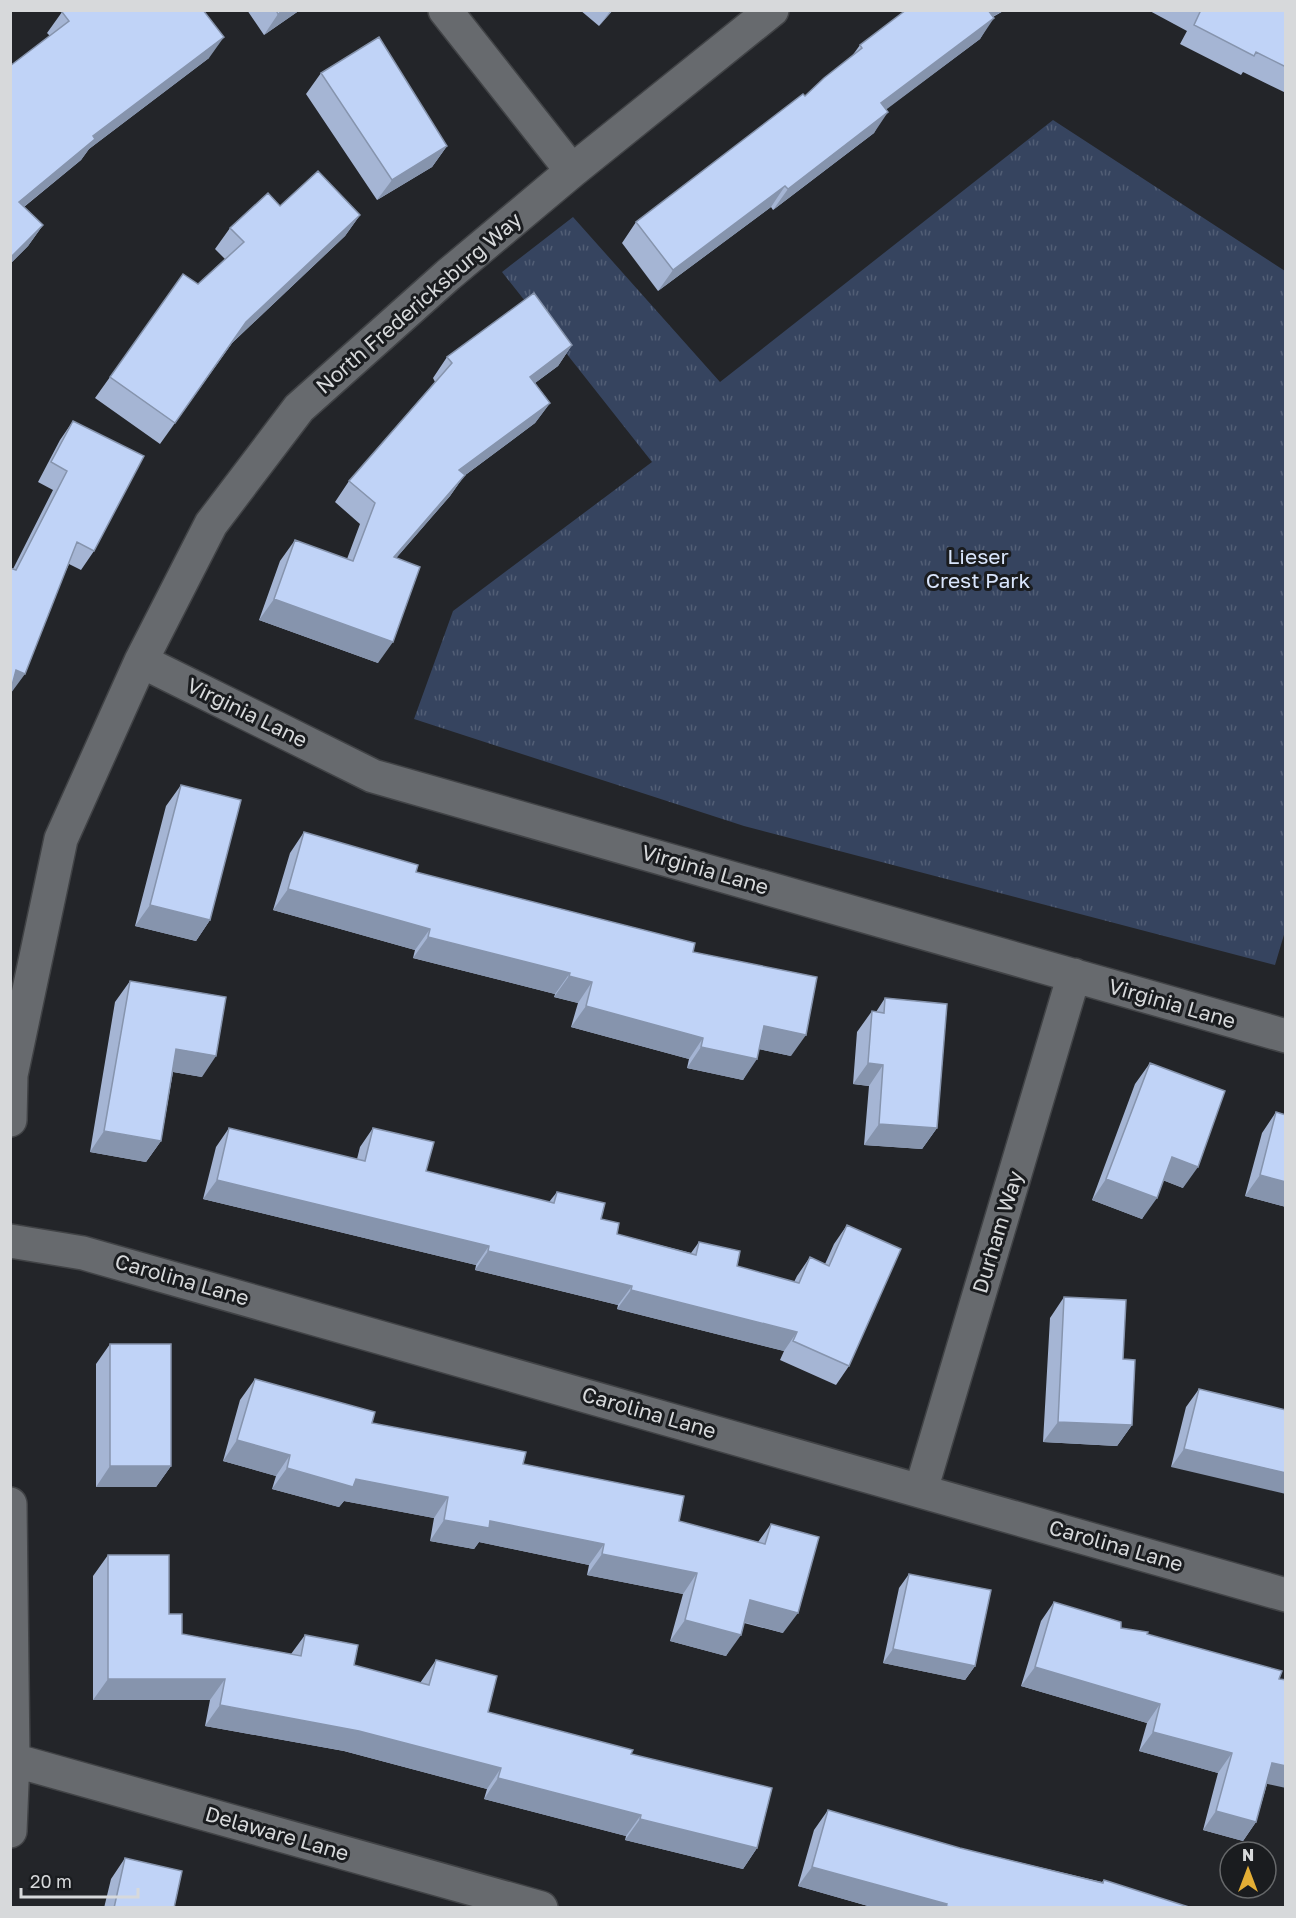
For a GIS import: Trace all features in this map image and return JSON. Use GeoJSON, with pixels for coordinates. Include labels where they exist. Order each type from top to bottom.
{"type":"FeatureCollection","features":[{"type":"Feature","properties":{"kind":"street"},"geometry":{"type":"LineString","coordinates":[[445,10],[572,171]]}},
{"type":"Feature","properties":{"kind":"street","name":"North Fredericksburg Way"},"geometry":{"type":"LineString","coordinates":[[10,1120],[11,1075],[61,839],[141,661],[211,524],[299,408],[448,275],[572,171],[772,10]]}},
{"type":"Feature","properties":{"kind":"street","name":"Virginia Lane"},"geometry":{"type":"LineString","coordinates":[[141,661],[373,776],[1286,1036]]}},
{"type":"Feature","properties":{"kind":"street","name":"Durham Way"},"geometry":{"type":"LineString","coordinates":[[921,1490],[1074,975]]}},
{"type":"Feature","properties":{"kind":"street","name":"Carolina Lane"},"geometry":{"type":"LineString","coordinates":[[10,1241],[83,1253],[1286,1595]]}},
{"type":"Feature","properties":{"kind":"street"},"geometry":{"type":"LineString","coordinates":[[10,1504],[13,1760],[10,1831]]}},
{"type":"Feature","properties":{"kind":"street","name":"Delaware Lane"},"geometry":{"type":"LineString","coordinates":[[13,1760],[541,1908]]}},
{"type":"Feature","properties":{"kind":"green space","name":"Lieser Crest Park"},"geometry":{"type":"Polygon","coordinates":[[[1053,120],[1285,271],[1286,928],[1275,965],[744,826],[414,719],[453,611],[652,462],[502,272],[573,217],[720,382],[1053,120]]]}},
{"type":"Feature","properties":{"kind":"building"},"geometry":{"type":"Polygon","coordinates":[[[63,10],[203,10],[224,37],[93,136],[95,139],[19,202],[43,225],[10,258],[10,66],[69,21],[62,12],[63,10]]]}},
{"type":"Feature","properties":{"kind":"building"},"geometry":{"type":"Polygon","coordinates":[[[906,10],[988,10],[994,18],[881,103],[888,112],[788,189],[785,186],[673,270],[636,222],[803,94],[805,96],[862,48],[860,45],[906,10]]]}},
{"type":"Feature","properties":{"kind":"building"},"geometry":{"type":"Polygon","coordinates":[[[1198,10],[1286,10],[1286,67],[1256,52],[1254,56],[1194,25],[1200,12],[1198,10]]]}},
{"type":"Feature","properties":{"kind":"building"},"geometry":{"type":"Polygon","coordinates":[[[379,37],[447,146],[392,180],[321,73],[379,37]]]}},
{"type":"Feature","properties":{"kind":"building"},"geometry":{"type":"Polygon","coordinates":[[[318,171],[360,215],[246,322],[175,423],[110,377],[183,274],[198,284],[244,242],[230,228],[268,193],[280,206],[318,171]]]}},
{"type":"Feature","properties":{"kind":"building"},"geometry":{"type":"Polygon","coordinates":[[[534,293],[572,345],[530,377],[550,403],[459,470],[465,475],[394,557],[420,567],[393,642],[274,599],[295,540],[353,561],[375,503],[349,481],[452,363],[447,357],[534,293]]]}},
{"type":"Feature","properties":{"kind":"building"},"geometry":{"type":"Polygon","coordinates":[[[73,421],[144,456],[94,551],[77,542],[25,674],[16,670],[10,693],[10,568],[16,570],[67,471],[51,462],[73,421]]]}},
{"type":"Feature","properties":{"kind":"building"},"geometry":{"type":"Polygon","coordinates":[[[181,785],[241,800],[210,920],[150,905],[181,785]]]}},
{"type":"Feature","properties":{"kind":"building"},"geometry":{"type":"Polygon","coordinates":[[[304,832],[418,865],[416,872],[695,943],[693,952],[817,977],[806,1035],[764,1026],[757,1059],[701,1047],[703,1038],[586,1006],[592,982],[569,976],[570,973],[428,937],[430,929],[288,889],[304,832]]]}},
{"type":"Feature","properties":{"kind":"building"},"geometry":{"type":"Polygon","coordinates":[[[130,981],[226,997],[216,1056],[176,1049],[161,1141],[104,1131],[130,981]]]}},
{"type":"Feature","properties":{"kind":"building"},"geometry":{"type":"Polygon","coordinates":[[[885,998],[947,1004],[937,1128],[879,1124],[883,1065],[868,1063],[872,1011],[884,1013],[885,998]]]}},
{"type":"Feature","properties":{"kind":"building"},"geometry":{"type":"Polygon","coordinates":[[[1150,1063],[1225,1091],[1198,1167],[1172,1157],[1157,1198],[1106,1179],[1150,1063]]]}},
{"type":"Feature","properties":{"kind":"building"},"geometry":{"type":"Polygon","coordinates":[[[1276,1112],[1286,1115],[1286,1182],[1260,1175],[1276,1112]]]}},
{"type":"Feature","properties":{"kind":"building"},"geometry":{"type":"Polygon","coordinates":[[[229,1128],[365,1161],[373,1128],[434,1142],[426,1171],[554,1203],[557,1192],[605,1203],[601,1219],[619,1223],[617,1234],[696,1255],[699,1242],[740,1251],[737,1266],[799,1283],[810,1257],[829,1266],[847,1225],[901,1249],[849,1366],[793,1341],[797,1332],[631,1290],[632,1286],[488,1251],[489,1246],[217,1180],[229,1128]]]}},
{"type":"Feature","properties":{"kind":"building"},"geometry":{"type":"Polygon","coordinates":[[[1064,1297],[1126,1300],[1123,1359],[1135,1360],[1132,1425],[1058,1422],[1064,1297]]]}},
{"type":"Feature","properties":{"kind":"building"},"geometry":{"type":"Polygon","coordinates":[[[110,1344],[171,1344],[171,1466],[110,1466],[110,1344]]]}},
{"type":"Feature","properties":{"kind":"building"},"geometry":{"type":"Polygon","coordinates":[[[255,1379],[375,1412],[372,1423],[526,1452],[523,1464],[684,1496],[679,1521],[765,1544],[771,1524],[819,1537],[798,1613],[750,1600],[741,1635],[685,1620],[697,1573],[602,1554],[604,1544],[490,1521],[489,1528],[444,1520],[448,1497],[356,1479],[353,1487],[287,1468],[290,1455],[237,1440],[255,1379]]]}},
{"type":"Feature","properties":{"kind":"building"},"geometry":{"type":"Polygon","coordinates":[[[1199,1389],[1286,1410],[1286,1473],[1184,1449],[1199,1389]]]}},
{"type":"Feature","properties":{"kind":"building"},"geometry":{"type":"Polygon","coordinates":[[[108,1555],[169,1555],[169,1614],[182,1614],[182,1634],[301,1656],[305,1635],[358,1645],[354,1665],[429,1685],[436,1660],[497,1676],[488,1712],[633,1750],[631,1754],[772,1788],[757,1848],[640,1819],[641,1815],[498,1778],[501,1768],[359,1731],[220,1705],[225,1679],[108,1679],[108,1555]]]}},
{"type":"Feature","properties":{"kind":"building"},"geometry":{"type":"Polygon","coordinates":[[[909,1574],[991,1590],[975,1666],[893,1649],[909,1574]]]}},
{"type":"Feature","properties":{"kind":"building"},"geometry":{"type":"Polygon","coordinates":[[[1054,1602],[1121,1622],[1121,1628],[1148,1632],[1147,1634],[1282,1671],[1279,1679],[1286,1680],[1286,1766],[1272,1763],[1256,1822],[1216,1811],[1232,1753],[1153,1732],[1160,1704],[1035,1667],[1054,1602]]]}},
{"type":"Feature","properties":{"kind":"building"},"geometry":{"type":"Polygon","coordinates":[[[828,1810],[960,1848],[1103,1883],[1104,1880],[1192,1908],[953,1908],[946,1906],[947,1904],[812,1867],[828,1810]]]}},
{"type":"Feature","properties":{"kind":"building"},"geometry":{"type":"Polygon","coordinates":[[[125,1858],[182,1871],[174,1908],[114,1908],[125,1858]]]}}]}
